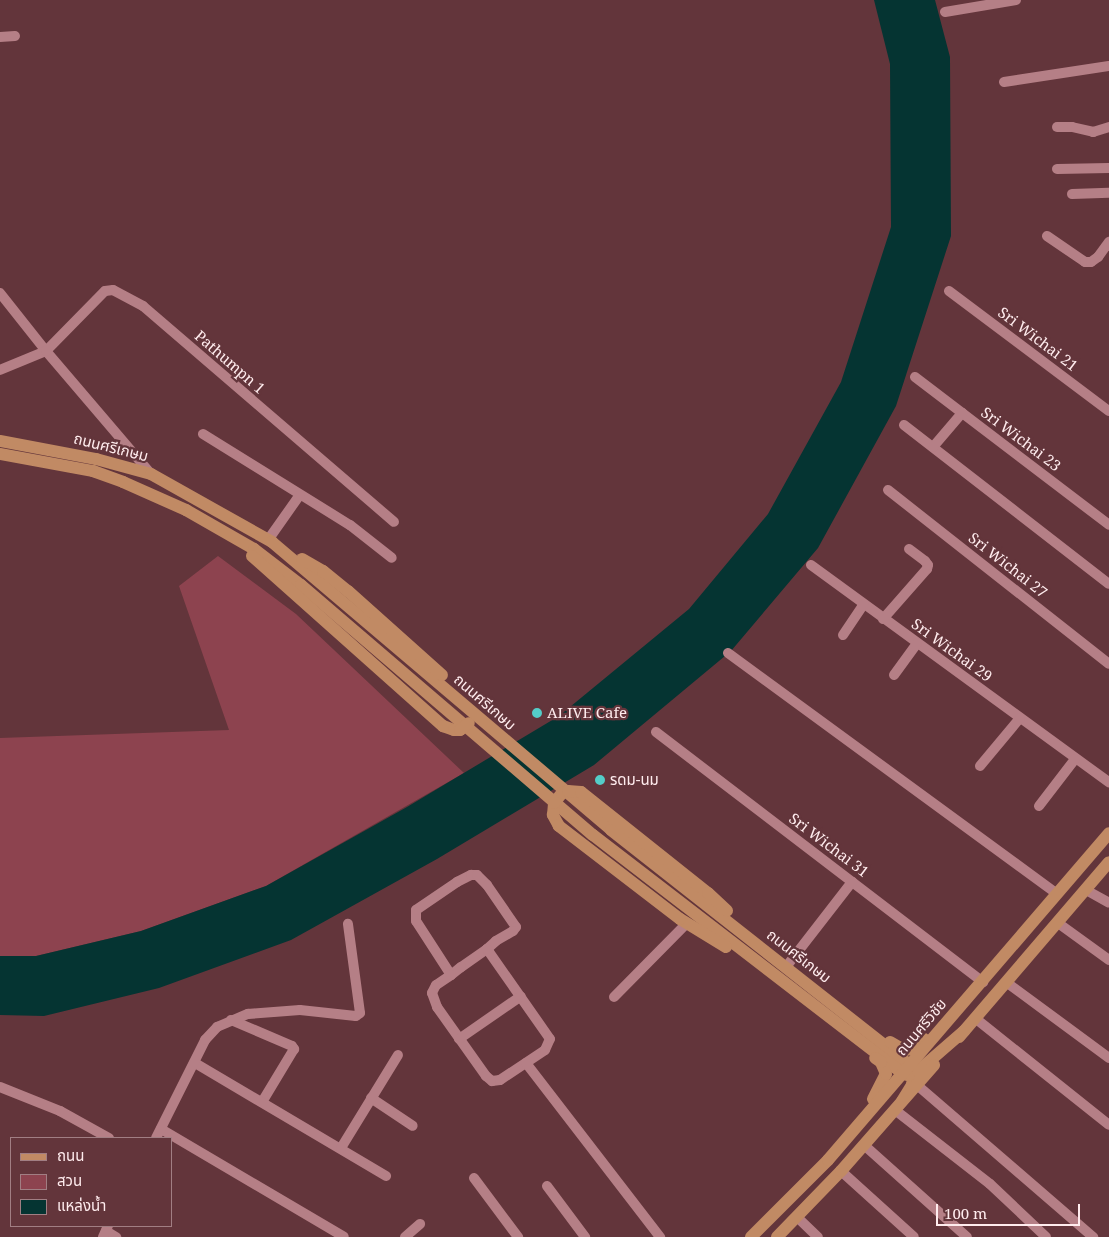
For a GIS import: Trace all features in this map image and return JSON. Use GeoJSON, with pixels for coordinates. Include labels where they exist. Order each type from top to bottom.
{"type":"FeatureCollection","features":[{"type":"Feature","properties":{"kind":"main road","name":"ถนนศรีเกษม"},"geometry":{"type":"LineString","coordinates":[[0,441],[96,459],[151,474],[270,541],[611,830],[782,964],[840,1017],[911,1074]]}},
{"type":"Feature","properties":{"kind":"main road","name":"ถนนศรีเกษม"},"geometry":{"type":"LineString","coordinates":[[0,454],[93,471],[186,510],[254,549],[302,585],[593,835],[798,992],[840,1017]]}},
{"type":"Feature","properties":{"kind":"main road"},"geometry":{"type":"LineString","coordinates":[[186,510],[224,534],[250,555],[443,726],[454,730],[465,728],[473,719],[474,713],[474,708],[468,698],[322,571],[270,541]]}},
{"type":"Feature","properties":{"kind":"main road"},"geometry":{"type":"LineString","coordinates":[[782,964],[708,893],[586,796],[574,790],[562,793],[554,802],[552,815],[560,826],[687,923],[798,992]]}},
{"type":"Feature","properties":{"kind":"main road","name":"ถนนศรีวิชัย"},"geometry":{"type":"LineString","coordinates":[[751,1237],[784,1205],[851,1132],[911,1074],[958,1009],[1109,833]]}},
{"type":"Feature","properties":{"kind":"main road"},"geometry":{"type":"LineString","coordinates":[[776,1237],[842,1171],[899,1105],[912,1085],[911,1074],[927,1065],[941,1049],[964,1031],[1109,862]]}},
{"type":"Feature","properties":{"kind":"main road"},"geometry":{"type":"LineString","coordinates":[[1057,894],[1072,907]]}},
{"type":"Feature","properties":{"kind":"main road"},"geometry":{"type":"LineString","coordinates":[[840,1017],[904,1050],[913,1048],[958,1009]]}},
{"type":"Feature","properties":{"kind":"main road"},"geometry":{"type":"LineString","coordinates":[[840,1017],[881,1062],[886,1074],[851,1132]]}},
{"type":"Feature","properties":{"kind":"main road"},"geometry":{"type":"LineString","coordinates":[[784,1205],[797,1217]]}},
{"type":"Feature","properties":{"kind":"street"},"geometry":{"type":"LineString","coordinates":[[945,12],[1016,0]]}},
{"type":"Feature","properties":{"kind":"street"},"geometry":{"type":"LineString","coordinates":[[0,37],[15,36]]}},
{"type":"Feature","properties":{"kind":"street"},"geometry":{"type":"LineString","coordinates":[[1004,82],[1109,66]]}},
{"type":"Feature","properties":{"kind":"street"},"geometry":{"type":"LineString","coordinates":[[1057,128],[1072,128],[1093,132],[1109,127]]}},
{"type":"Feature","properties":{"kind":"street"},"geometry":{"type":"LineString","coordinates":[[1057,170],[1109,168]]}},
{"type":"Feature","properties":{"kind":"street"},"geometry":{"type":"LineString","coordinates":[[1072,194],[1109,193]]}},
{"type":"Feature","properties":{"kind":"street"},"geometry":{"type":"LineString","coordinates":[[1047,236],[1085,262],[1091,262],[1098,257],[1109,242]]}},
{"type":"Feature","properties":{"kind":"street","name":"Pathumpn 1"},"geometry":{"type":"LineString","coordinates":[[46,351],[106,290],[113,290],[143,306],[394,522]]}},
{"type":"Feature","properties":{"kind":"street","name":"Sri Wichai 21"},"geometry":{"type":"LineString","coordinates":[[949,291],[1109,411]]}},
{"type":"Feature","properties":{"kind":"street"},"geometry":{"type":"LineString","coordinates":[[0,293],[46,351],[151,474]]}},
{"type":"Feature","properties":{"kind":"street"},"geometry":{"type":"LineString","coordinates":[[0,370],[46,351]]}},
{"type":"Feature","properties":{"kind":"street","name":"Sri Wichai 23"},"geometry":{"type":"LineString","coordinates":[[915,377],[1109,525]]}},
{"type":"Feature","properties":{"kind":"street"},"geometry":{"type":"LineString","coordinates":[[933,447],[962,413]]}},
{"type":"Feature","properties":{"kind":"street"},"geometry":{"type":"LineString","coordinates":[[904,425],[1109,584]]}},
{"type":"Feature","properties":{"kind":"street"},"geometry":{"type":"LineString","coordinates":[[203,434],[299,496],[350,526],[392,558]]}},
{"type":"Feature","properties":{"kind":"street","name":"Sri Wichai 27"},"geometry":{"type":"LineString","coordinates":[[888,490],[1109,664]]}},
{"type":"Feature","properties":{"kind":"street"},"geometry":{"type":"LineString","coordinates":[[270,541],[299,496]]}},
{"type":"Feature","properties":{"kind":"street"},"geometry":{"type":"LineString","coordinates":[[883,619],[927,569],[928,565],[925,561],[909,548]]}},
{"type":"Feature","properties":{"kind":"street","name":"Sri Wichai 29"},"geometry":{"type":"LineString","coordinates":[[811,565],[1109,782]]}},
{"type":"Feature","properties":{"kind":"street"},"geometry":{"type":"LineString","coordinates":[[843,635],[864,604]]}},
{"type":"Feature","properties":{"kind":"street"},"geometry":{"type":"LineString","coordinates":[[894,675],[916,643]]}},
{"type":"Feature","properties":{"kind":"street"},"geometry":{"type":"LineString","coordinates":[[728,653],[1057,894]]}},
{"type":"Feature","properties":{"kind":"street"},"geometry":{"type":"LineString","coordinates":[[980,766],[1020,718]]}},
{"type":"Feature","properties":{"kind":"street","name":"Sri Wichai 31"},"geometry":{"type":"LineString","coordinates":[[656,732],[983,982]]}},
{"type":"Feature","properties":{"kind":"street"},"geometry":{"type":"LineString","coordinates":[[1039,806],[1075,759]]}},
{"type":"Feature","properties":{"kind":"street"},"geometry":{"type":"LineString","coordinates":[[450,975],[416,921],[416,910],[471,875],[481,878],[516,925],[513,931],[487,949],[436,985],[432,993],[437,1007],[459,1039],[492,1080],[500,1080],[545,1050],[550,1039],[487,949]]}},
{"type":"Feature","properties":{"kind":"street"},"geometry":{"type":"LineString","coordinates":[[782,964],[852,882]]}},
{"type":"Feature","properties":{"kind":"street"},"geometry":{"type":"LineString","coordinates":[[1086,890],[1109,903]]}},
{"type":"Feature","properties":{"kind":"street"},"geometry":{"type":"LineString","coordinates":[[614,997],[687,923]]}},
{"type":"Feature","properties":{"kind":"street"},"geometry":{"type":"LineString","coordinates":[[1058,923],[1109,960]]}},
{"type":"Feature","properties":{"kind":"street"},"geometry":{"type":"LineString","coordinates":[[158,1134],[209,1033],[231,1020],[248,1014],[287,1011],[358,1014],[361,1006],[348,924]]}},
{"type":"Feature","properties":{"kind":"street"},"geometry":{"type":"LineString","coordinates":[[1006,982],[1109,1058]]}},
{"type":"Feature","properties":{"kind":"street"},"geometry":{"type":"LineString","coordinates":[[459,1039],[521,996]]}},
{"type":"Feature","properties":{"kind":"street"},"geometry":{"type":"LineString","coordinates":[[975,1018],[1109,1125]]}},
{"type":"Feature","properties":{"kind":"street"},"geometry":{"type":"LineString","coordinates":[[231,1020],[292,1046],[294,1049],[262,1102]]}},
{"type":"Feature","properties":{"kind":"street"},"geometry":{"type":"LineString","coordinates":[[341,1148],[398,1055]]}},
{"type":"Feature","properties":{"kind":"street"},"geometry":{"type":"LineString","coordinates":[[195,1063],[386,1176]]}},
{"type":"Feature","properties":{"kind":"street"},"geometry":{"type":"LineString","coordinates":[[526,1063],[660,1237]]}},
{"type":"Feature","properties":{"kind":"street"},"geometry":{"type":"LineString","coordinates":[[911,1074],[1093,1237]]}},
{"type":"Feature","properties":{"kind":"street"},"geometry":{"type":"LineString","coordinates":[[0,1087],[60,1111],[107,1137]]}},
{"type":"Feature","properties":{"kind":"street"},"geometry":{"type":"LineString","coordinates":[[372,1098],[413,1126]]}},
{"type":"Feature","properties":{"kind":"street"},"geometry":{"type":"LineString","coordinates":[[899,1105],[990,1184],[1046,1237]]}},
{"type":"Feature","properties":{"kind":"street"},"geometry":{"type":"LineString","coordinates":[[172,1142],[344,1237]]}},
{"type":"Feature","properties":{"kind":"street"},"geometry":{"type":"LineString","coordinates":[[864,1145],[967,1237]]}},
{"type":"Feature","properties":{"kind":"street"},"geometry":{"type":"LineString","coordinates":[[842,1171],[914,1237]]}},
{"type":"Feature","properties":{"kind":"street"},"geometry":{"type":"LineString","coordinates":[[474,1178],[518,1237]]}},
{"type":"Feature","properties":{"kind":"street"},"geometry":{"type":"LineString","coordinates":[[546,1186],[585,1237]]}},
{"type":"Feature","properties":{"kind":"street"},"geometry":{"type":"LineString","coordinates":[[797,1217],[818,1237]]}},
{"type":"Feature","properties":{"kind":"street"},"geometry":{"type":"LineString","coordinates":[[405,1237],[420,1224]]}},
{"type":"Feature","properties":{"kind":"street"},"geometry":{"type":"LineString","coordinates":[[107,1229],[116,1237]]}},
{"type":"Feature","properties":{"kind":"green space"},"geometry":{"type":"Polygon","coordinates":[[[218,556],[296,614],[464,773],[266,886],[141,931],[36,956],[0,956],[0,738],[229,730],[179,586],[218,556]]]}},
{"type":"Feature","properties":{"kind":"water"},"geometry":{"type":"Polygon","coordinates":[[[874,0],[935,0],[950,57],[951,236],[896,406],[818,548],[731,651],[594,765],[437,859],[291,940],[159,988],[44,1016],[0,1015],[0,956],[36,956],[141,931],[266,886],[407,807],[559,716],[689,609],[768,514],[841,382],[891,227],[890,64],[874,0]]]}},
{"type":"Feature","properties":{"kind":"place","name":"ALIVE Cafe"},"geometry":{"type":"Point","coordinates":[537,713]}},
{"type":"Feature","properties":{"kind":"place","name":"รดม-นม"},"geometry":{"type":"Point","coordinates":[600,780]}}]}
